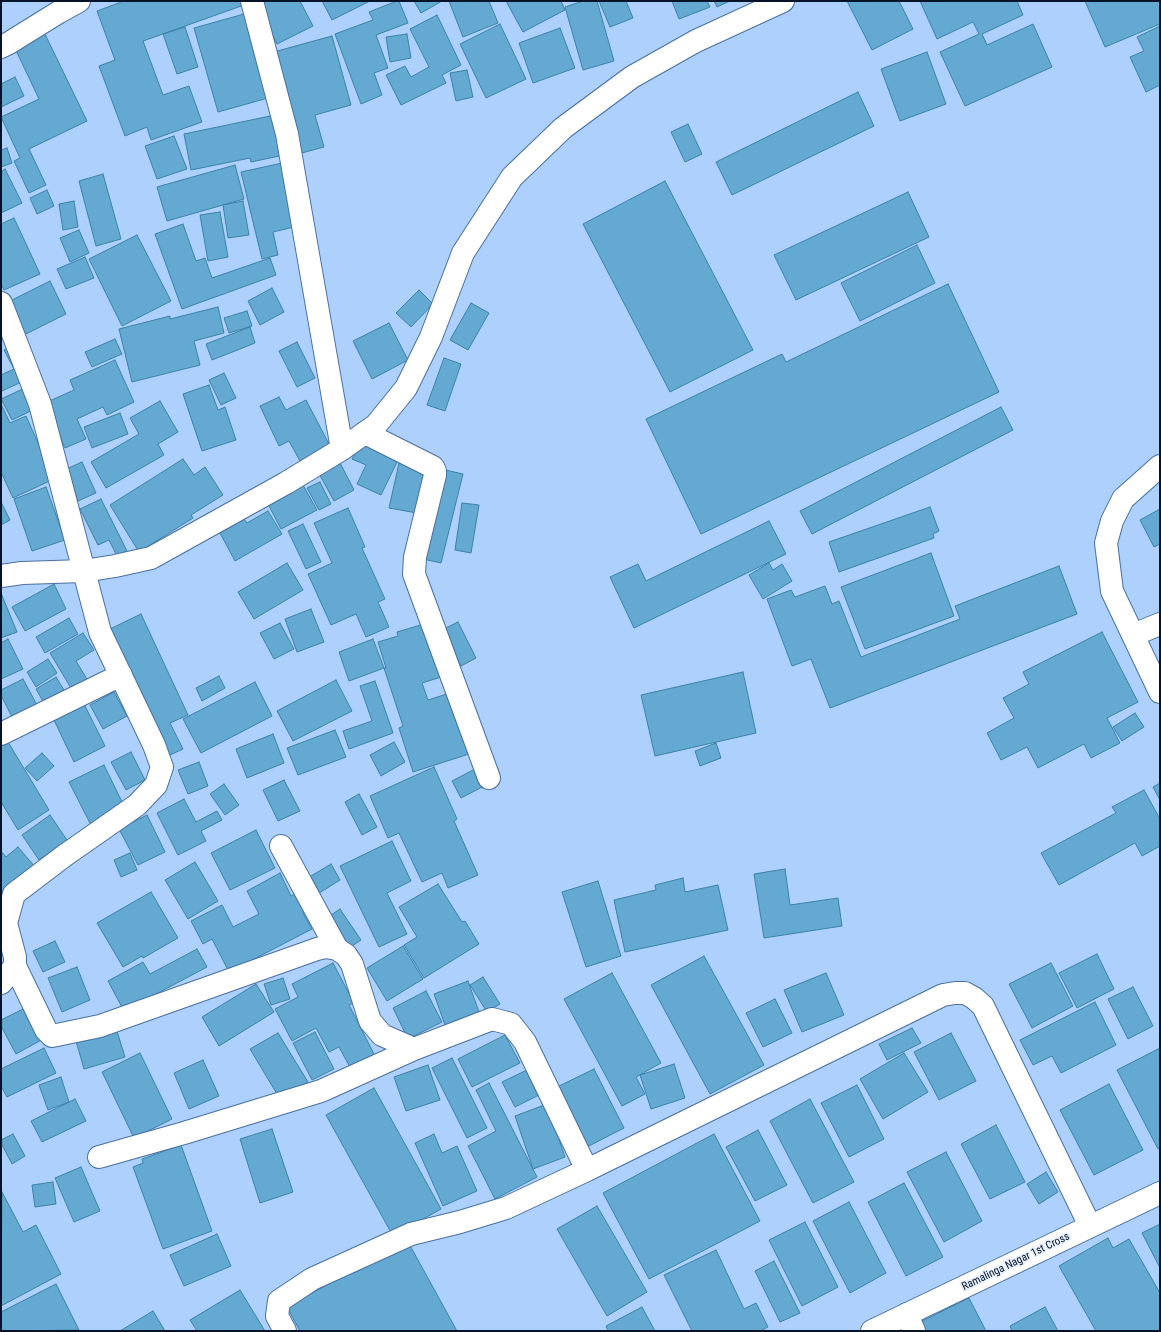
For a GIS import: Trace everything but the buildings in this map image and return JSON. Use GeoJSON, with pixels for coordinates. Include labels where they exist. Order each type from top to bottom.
{"type":"FeatureCollection","features":[{"type":"Feature","properties":{"kind":"street"},"geometry":{"type":"LineString","coordinates":[[1,47],[79,1]]}},
{"type":"Feature","properties":{"kind":"street"},"geometry":{"type":"LineString","coordinates":[[252,1],[287,134],[342,449]]}},
{"type":"Feature","properties":{"kind":"street"},"geometry":{"type":"LineString","coordinates":[[1,576],[22,572],[84,571],[151,558],[286,483],[342,449],[376,425],[406,388],[431,337],[463,253],[512,177],[563,128],[632,77],[696,41],[783,1]]}},
{"type":"Feature","properties":{"kind":"street"},"geometry":{"type":"LineString","coordinates":[[1,302],[40,404],[100,632],[154,745],[162,767],[156,785],[137,806],[64,856],[14,894],[6,922],[15,957],[8,974],[46,1030],[52,1036],[100,1026],[317,949],[326,947],[337,949],[346,955],[352,964],[370,1021],[382,1035],[414,1049]]}},
{"type":"Feature","properties":{"kind":"street"},"geometry":{"type":"LineString","coordinates":[[365,433],[433,467],[435,470],[435,476],[415,557],[414,574],[489,778]]}},
{"type":"Feature","properties":{"kind":"street"},"geometry":{"type":"LineString","coordinates":[[1160,466],[1123,499],[1112,521],[1106,543],[1112,591],[1160,692]]}},
{"type":"Feature","properties":{"kind":"street"},"geometry":{"type":"LineString","coordinates":[[1133,634],[1160,624]]}},
{"type":"Feature","properties":{"kind":"street"},"geometry":{"type":"LineString","coordinates":[[1,734],[121,675]]}},
{"type":"Feature","properties":{"kind":"street"},"geometry":{"type":"LineString","coordinates":[[281,846],[337,949]]}},
{"type":"Feature","properties":{"kind":"street"},"geometry":{"type":"LineString","coordinates":[[285,1331],[278,1316],[279,1301],[312,1279],[411,1234],[460,1222],[506,1208],[943,996],[956,992],[965,993],[974,998],[983,1006],[1090,1226]]}},
{"type":"Feature","properties":{"kind":"street"},"geometry":{"type":"LineString","coordinates":[[99,1157],[184,1133],[321,1091],[414,1049],[492,1020],[511,1024],[525,1042],[587,1170]]}},
{"type":"Feature","properties":{"kind":"street","name":"Ramalinga Nagar 1st Cross"},"geometry":{"type":"LineString","coordinates":[[872,1331],[911,1323],[1090,1226],[1160,1193]]}}]}
